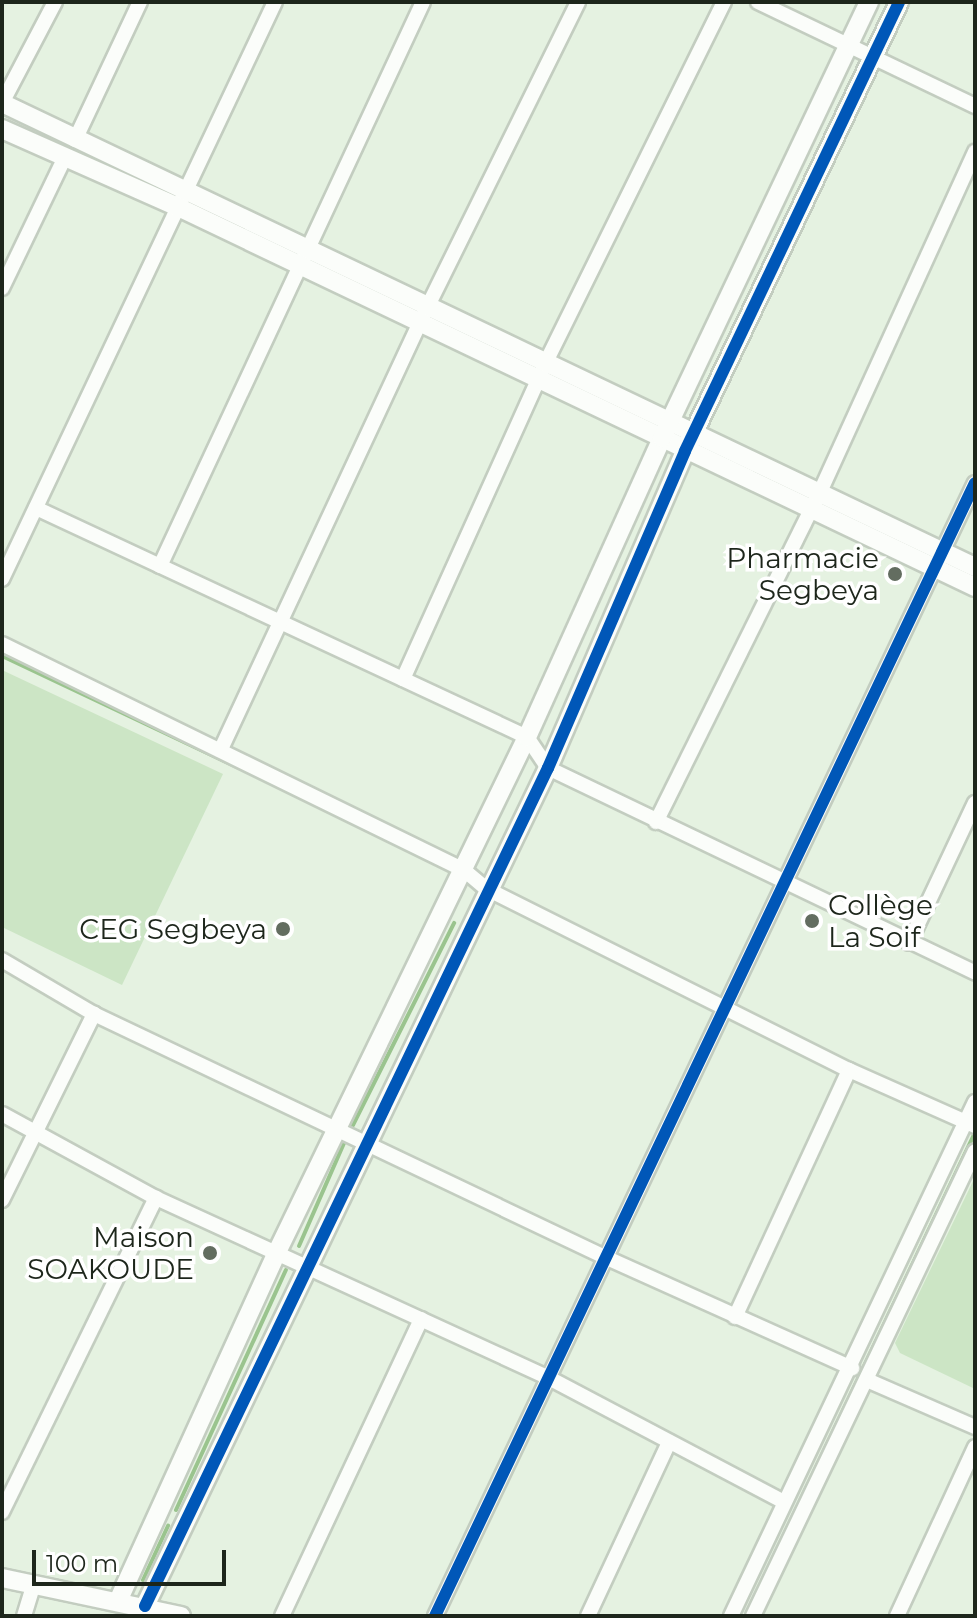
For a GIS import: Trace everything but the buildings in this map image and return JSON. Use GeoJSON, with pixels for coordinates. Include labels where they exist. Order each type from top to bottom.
{"type":"FeatureCollection","features":[{"type":"Feature","properties":{"kind":"street"},"geometry":{"type":"LineString","coordinates":[[55,2],[2,103],[75,140],[299,265],[423,315],[544,371],[670,419],[820,492],[938,560],[975,587]]}},
{"type":"Feature","properties":{"kind":"street"},"geometry":{"type":"LineString","coordinates":[[75,140],[140,2]]}},
{"type":"Feature","properties":{"kind":"street"},"geometry":{"type":"LineString","coordinates":[[2,579],[275,2]]}},
{"type":"Feature","properties":{"kind":"street"},"geometry":{"type":"LineString","coordinates":[[160,566],[423,2]]}},
{"type":"Feature","properties":{"kind":"street"},"geometry":{"type":"LineString","coordinates":[[221,749],[423,315],[578,2]]}},
{"type":"Feature","properties":{"kind":"street"},"geometry":{"type":"LineString","coordinates":[[403,679],[544,371],[724,2]]}},
{"type":"Feature","properties":{"kind":"street"},"geometry":{"type":"LineString","coordinates":[[758,2],[975,106]]}},
{"type":"Feature","properties":{"kind":"street"},"geometry":{"type":"LineString","coordinates":[[119,1599],[277,1252],[527,737],[670,419],[869,2]]}},
{"type":"Feature","properties":{"kind":"street"},"geometry":{"type":"LineString","coordinates":[[145,1606],[487,889],[548,768],[685,451],[899,2]]}},
{"type":"Feature","properties":{"kind":"street"},"geometry":{"type":"LineString","coordinates":[[2,129],[64,159],[310,246],[423,315]]}},
{"type":"Feature","properties":{"kind":"street"},"geometry":{"type":"LineString","coordinates":[[656,822],[820,492],[975,152]]}},
{"type":"Feature","properties":{"kind":"street"},"geometry":{"type":"LineString","coordinates":[[2,288],[64,159]]}},
{"type":"Feature","properties":{"kind":"street"},"geometry":{"type":"LineString","coordinates":[[544,371],[685,451],[810,512],[938,560],[975,567]]}},
{"type":"Feature","properties":{"kind":"street"},"geometry":{"type":"LineString","coordinates":[[435,1616],[975,483]]}},
{"type":"Feature","properties":{"kind":"street"},"geometry":{"type":"LineString","coordinates":[[36,508],[527,737],[548,768],[975,973]]}},
{"type":"Feature","properties":{"kind":"street"},"geometry":{"type":"LineString","coordinates":[[2,644],[464,870],[487,889],[725,1009],[970,1126]]}},
{"type":"Feature","properties":{"kind":"street"},"geometry":{"type":"LineString","coordinates":[[909,943],[975,803]]}},
{"type":"Feature","properties":{"kind":"street"},"geometry":{"type":"LineString","coordinates":[[2,960],[94,1014],[607,1258],[852,1368]]}},
{"type":"Feature","properties":{"kind":"street"},"geometry":{"type":"LineString","coordinates":[[2,1200],[94,1014]]}},
{"type":"Feature","properties":{"kind":"street"},"geometry":{"type":"LineString","coordinates":[[735,1317],[849,1070]]}},
{"type":"Feature","properties":{"kind":"street"},"geometry":{"type":"LineString","coordinates":[[731,1616],[970,1126],[975,1102]]}},
{"type":"Feature","properties":{"kind":"street"},"geometry":{"type":"LineString","coordinates":[[2,1114],[33,1134],[156,1198],[549,1378],[784,1502]]}},
{"type":"Feature","properties":{"kind":"street"},"geometry":{"type":"LineString","coordinates":[[753,1616],[975,1151]]}},
{"type":"Feature","properties":{"kind":"street"},"geometry":{"type":"LineString","coordinates":[[2,1512],[156,1198]]}},
{"type":"Feature","properties":{"kind":"street"},"geometry":{"type":"LineString","coordinates":[[282,1616],[421,1319]]}},
{"type":"Feature","properties":{"kind":"street"},"geometry":{"type":"LineString","coordinates":[[867,1380],[975,1427]]}},
{"type":"Feature","properties":{"kind":"street"},"geometry":{"type":"LineString","coordinates":[[588,1616],[669,1442]]}},
{"type":"Feature","properties":{"kind":"street"},"geometry":{"type":"LineString","coordinates":[[897,1616],[975,1447]]}},
{"type":"Feature","properties":{"kind":"street"},"geometry":{"type":"LineString","coordinates":[[2,1578],[119,1599],[181,1616]]}},
{"type":"Feature","properties":{"kind":"street"},"geometry":{"type":"LineString","coordinates":[[24,1616],[33,1586]]}},
{"type":"Feature","properties":{"kind":"green space"},"geometry":{"type":"Polygon","coordinates":[[[2,670],[223,774],[122,985],[2,927],[2,670]]]}},
{"type":"Feature","properties":{"kind":"green space"},"geometry":{"type":"Polygon","coordinates":[[[975,1177],[975,1389],[900,1353],[895,1343],[975,1177]]]}},
{"type":"Feature","properties":{"kind":"waterway"},"geometry":{"type":"LineString","coordinates":[[2,656],[239,768]]}},
{"type":"Feature","properties":{"kind":"waterway"},"geometry":{"type":"LineString","coordinates":[[353,1125],[454,923]]}},
{"type":"Feature","properties":{"kind":"waterway"},"geometry":{"type":"LineString","coordinates":[[772,1560],[975,1132]]}},
{"type":"Feature","properties":{"kind":"waterway"},"geometry":{"type":"LineString","coordinates":[[299,1246],[344,1143]]}},
{"type":"Feature","properties":{"kind":"waterway"},"geometry":{"type":"LineString","coordinates":[[176,1510],[286,1270]]}},
{"type":"Feature","properties":{"kind":"waterway"},"geometry":{"type":"LineString","coordinates":[[143,1580],[168,1526]]}},
{"type":"Feature","properties":{"kind":"cycle path"},"geometry":{"type":"LineString","coordinates":[[145,1606],[548,768],[685,451],[899,2]]}},
{"type":"Feature","properties":{"kind":"cycle path"},"geometry":{"type":"LineString","coordinates":[[435,1616],[975,483]]}},
{"type":"Feature","properties":{"kind":"place","name":"Pharmacie Segbeya"},"geometry":{"type":"Point","coordinates":[895,574]}},
{"type":"Feature","properties":{"kind":"place","name":"Collège La Soif"},"geometry":{"type":"Point","coordinates":[812,921]}},
{"type":"Feature","properties":{"kind":"place","name":"CEG Segbeya"},"geometry":{"type":"Point","coordinates":[283,929]}},
{"type":"Feature","properties":{"kind":"place","name":"Maison SOAKOUDE"},"geometry":{"type":"Point","coordinates":[210,1253]}}]}
